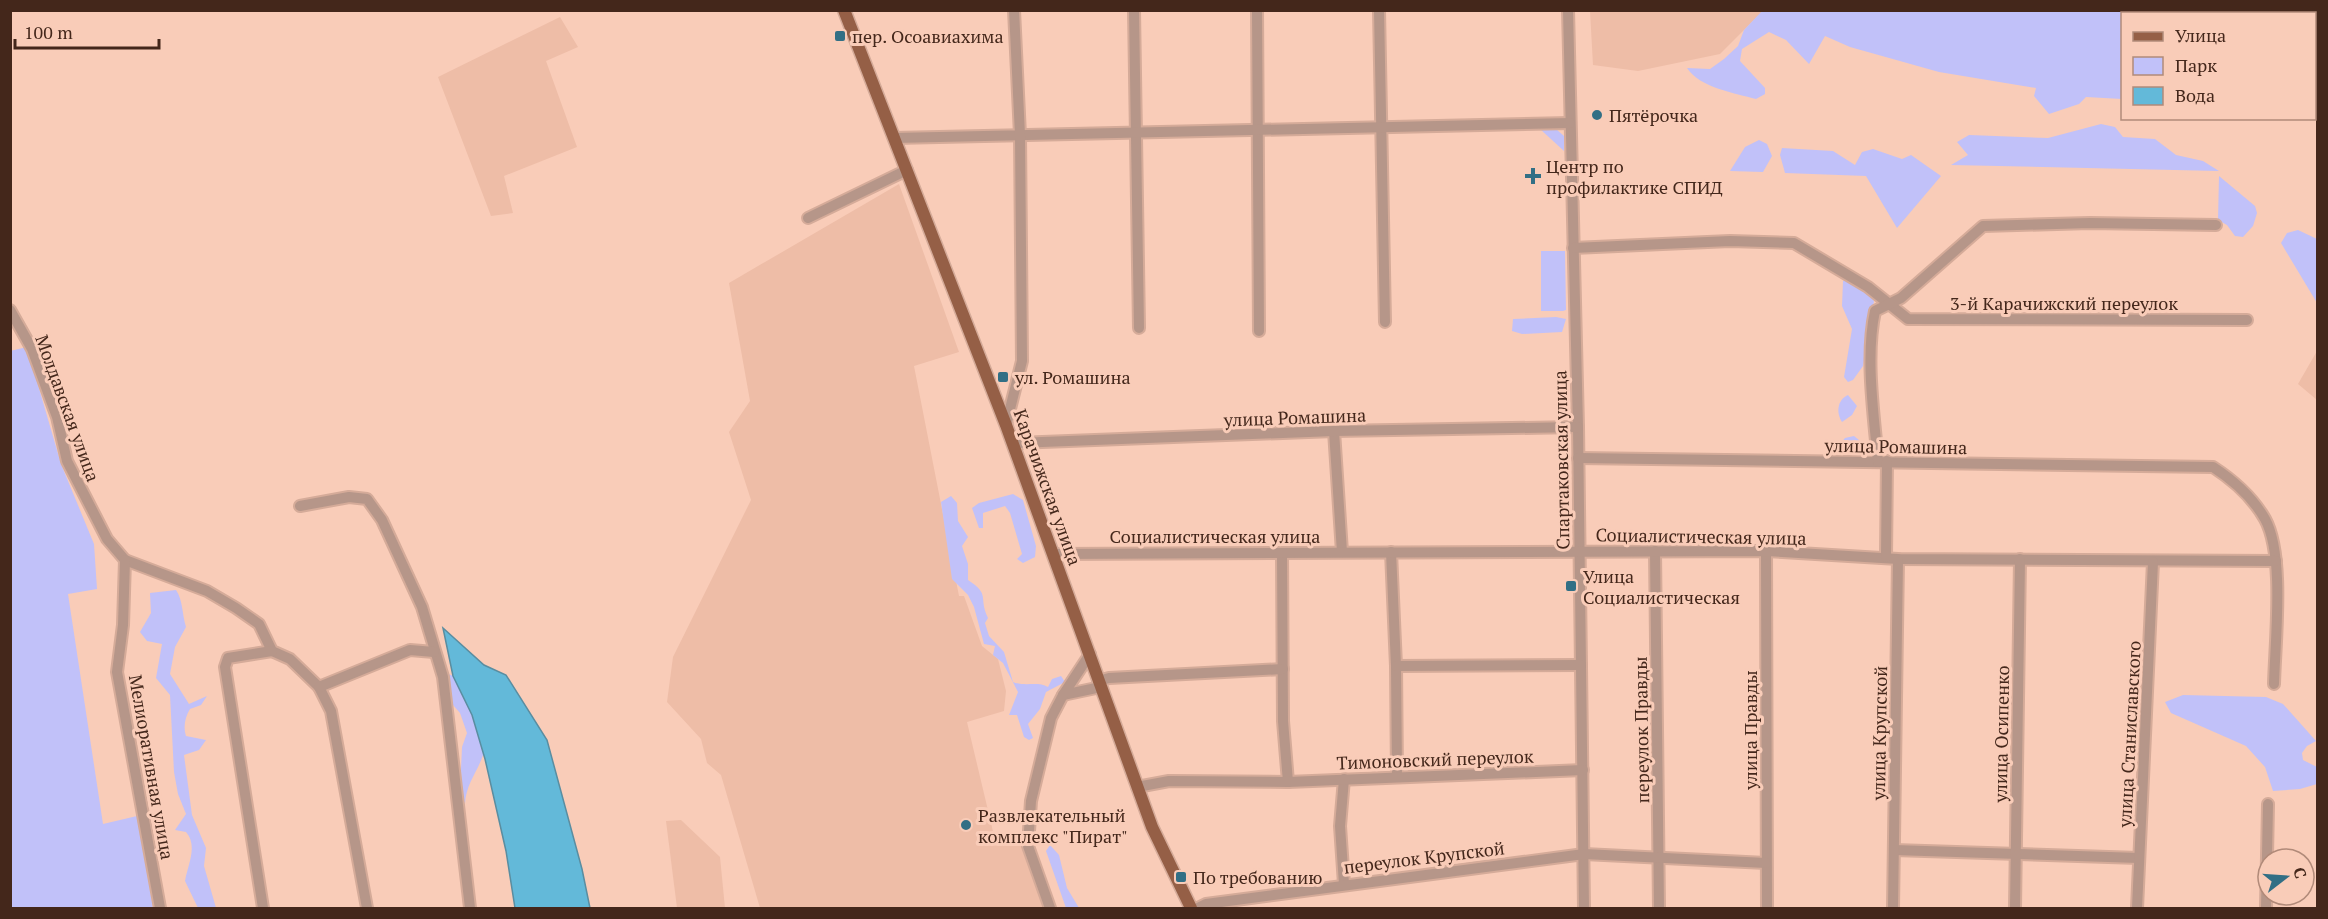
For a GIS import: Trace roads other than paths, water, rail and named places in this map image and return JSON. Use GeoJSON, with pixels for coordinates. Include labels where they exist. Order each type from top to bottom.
{"type":"FeatureCollection","features":[{"type":"Feature","properties":{"kind":"main road","name":"Карачижская улица"},"geometry":{"type":"LineString","coordinates":[[844,10],[1013,443],[1152,828],[1191,909]]}},
{"type":"Feature","properties":{"kind":"street"},"geometry":{"type":"LineString","coordinates":[[1006,425],[1022,360],[1020,135],[1014,10]]}},
{"type":"Feature","properties":{"kind":"street"},"geometry":{"type":"LineString","coordinates":[[1134,10],[1138,328]]}},
{"type":"Feature","properties":{"kind":"street"},"geometry":{"type":"LineString","coordinates":[[1257,10],[1259,331]]}},
{"type":"Feature","properties":{"kind":"street"},"geometry":{"type":"LineString","coordinates":[[1379,10],[1385,322]]}},
{"type":"Feature","properties":{"kind":"street","name":"Спартаковская улица"},"geometry":{"type":"LineString","coordinates":[[1568,10],[1578,427],[1584,909]]}},
{"type":"Feature","properties":{"kind":"street"},"geometry":{"type":"LineString","coordinates":[[894,138],[1382,129],[1570,123]]}},
{"type":"Feature","properties":{"kind":"street"},"geometry":{"type":"LineString","coordinates":[[808,218],[907,170]]}},
{"type":"Feature","properties":{"kind":"street"},"geometry":{"type":"LineString","coordinates":[[1887,303],[1901,298],[1983,226],[2090,223],[2216,225]]}},
{"type":"Feature","properties":{"kind":"street","name":"3-й Карачижский переулок"},"geometry":{"type":"LineString","coordinates":[[1573,248],[1731,242],[1794,243],[1868,287],[1908,319],[2247,320]]}},
{"type":"Feature","properties":{"kind":"street","name":"улица Крупской"},"geometry":{"type":"LineString","coordinates":[[1887,303],[1875,311],[1872,325],[1872,390],[1892,558],[1893,909]]}},
{"type":"Feature","properties":{"kind":"street","name":"Молдавская улица"},"geometry":{"type":"LineString","coordinates":[[10,310],[32,349],[57,417],[71,470],[107,539],[125,560],[207,591],[236,608],[259,624],[272,651]]}},
{"type":"Feature","properties":{"kind":"street","name":"улица Ромашина"},"geometry":{"type":"LineString","coordinates":[[1013,443],[1334,431],[1578,427]]}},
{"type":"Feature","properties":{"kind":"street"},"geometry":{"type":"LineString","coordinates":[[1334,431],[1341,552]]}},
{"type":"Feature","properties":{"kind":"street","name":"улица Ромашина"},"geometry":{"type":"LineString","coordinates":[[1578,458],[2213,467],[2228,477],[2260,512],[2266,521],[2276,561]]}},
{"type":"Feature","properties":{"kind":"street"},"geometry":{"type":"LineString","coordinates":[[300,506],[349,497],[367,499],[382,520],[417,597],[444,677],[470,909]]}},
{"type":"Feature","properties":{"kind":"street","name":"переулок Правды"},"geometry":{"type":"LineString","coordinates":[[1655,551],[1659,909]]}},
{"type":"Feature","properties":{"kind":"street","name":"Социалистическая улица"},"geometry":{"type":"LineString","coordinates":[[1054,554],[1766,551],[1892,558],[2153,562],[2276,561]]}},
{"type":"Feature","properties":{"kind":"street","name":"улица Правды"},"geometry":{"type":"LineString","coordinates":[[1766,551],[1767,909]]}},
{"type":"Feature","properties":{"kind":"street"},"geometry":{"type":"LineString","coordinates":[[1391,552],[1396,666],[1397,776]]}},
{"type":"Feature","properties":{"kind":"street"},"geometry":{"type":"LineString","coordinates":[[1282,553],[1283,721],[1288,782]]}},
{"type":"Feature","properties":{"kind":"street","name":"улица Осипенко"},"geometry":{"type":"LineString","coordinates":[[2015,909],[2020,559]]}},
{"type":"Feature","properties":{"kind":"street","name":"Мелиоративная улица"},"geometry":{"type":"LineString","coordinates":[[125,560],[123,625],[117,672],[160,909]]}},
{"type":"Feature","properties":{"kind":"street"},"geometry":{"type":"LineString","coordinates":[[2274,684],[2276,561]]}},
{"type":"Feature","properties":{"kind":"street","name":"улица Станиславского"},"geometry":{"type":"LineString","coordinates":[[2137,909],[2153,562]]}},
{"type":"Feature","properties":{"kind":"street"},"geometry":{"type":"LineString","coordinates":[[320,687],[410,650],[434,652]]}},
{"type":"Feature","properties":{"kind":"street"},"geometry":{"type":"LineString","coordinates":[[263,909],[225,668],[228,658],[272,651],[290,659],[320,687],[331,711],[367,909]]}},
{"type":"Feature","properties":{"kind":"street"},"geometry":{"type":"LineString","coordinates":[[1050,909],[1028,846],[1031,801],[1051,718],[1090,654]]}},
{"type":"Feature","properties":{"kind":"street"},"geometry":{"type":"LineString","coordinates":[[1396,666],[1581,665]]}},
{"type":"Feature","properties":{"kind":"street"},"geometry":{"type":"LineString","coordinates":[[1063,695],[1100,684],[1109,678],[1283,669]]}},
{"type":"Feature","properties":{"kind":"street","name":"Тимоновский переулок"},"geometry":{"type":"LineString","coordinates":[[1137,787],[1169,781],[1288,782],[1583,770]]}},
{"type":"Feature","properties":{"kind":"street"},"geometry":{"type":"LineString","coordinates":[[1344,779],[1340,826],[1344,884]]}},
{"type":"Feature","properties":{"kind":"street"},"geometry":{"type":"LineString","coordinates":[[2266,909],[2268,804]]}},
{"type":"Feature","properties":{"kind":"street"},"geometry":{"type":"LineString","coordinates":[[1894,850],[2139,858]]}},
{"type":"Feature","properties":{"kind":"street","name":"переулок Крупской"},"geometry":{"type":"LineString","coordinates":[[1198,909],[1206,904],[1344,884],[1584,854],[1767,863]]}},
{"type":"Feature","properties":{"kind":"water"},"geometry":{"type":"Polygon","coordinates":[[[443,628],[484,665],[506,675],[547,740],[582,869],[590,908],[515,908],[506,851],[485,759],[472,715],[453,676],[443,628]]]}},
{"type":"Feature","properties":{"kind":"place","name":"пер. Осоавиахима"},"geometry":{"type":"Point","coordinates":[840,36]}},
{"type":"Feature","properties":{"kind":"place","name":"Пятёрочка"},"geometry":{"type":"Point","coordinates":[1597,115]}},
{"type":"Feature","properties":{"kind":"place","name":"Центр по профилактике СПИД"},"geometry":{"type":"Point","coordinates":[1533,176]}},
{"type":"Feature","properties":{"kind":"place","name":"ул. Ромашина"},"geometry":{"type":"Point","coordinates":[1003,377]}},
{"type":"Feature","properties":{"kind":"place","name":"Улица Социалистическая"},"geometry":{"type":"Point","coordinates":[1571,586]}},
{"type":"Feature","properties":{"kind":"place","name":"Развлекательный комплекс \"Пират\""},"geometry":{"type":"Point","coordinates":[966,825]}},
{"type":"Feature","properties":{"kind":"place","name":"По требованию"},"geometry":{"type":"Point","coordinates":[1181,877]}}]}
